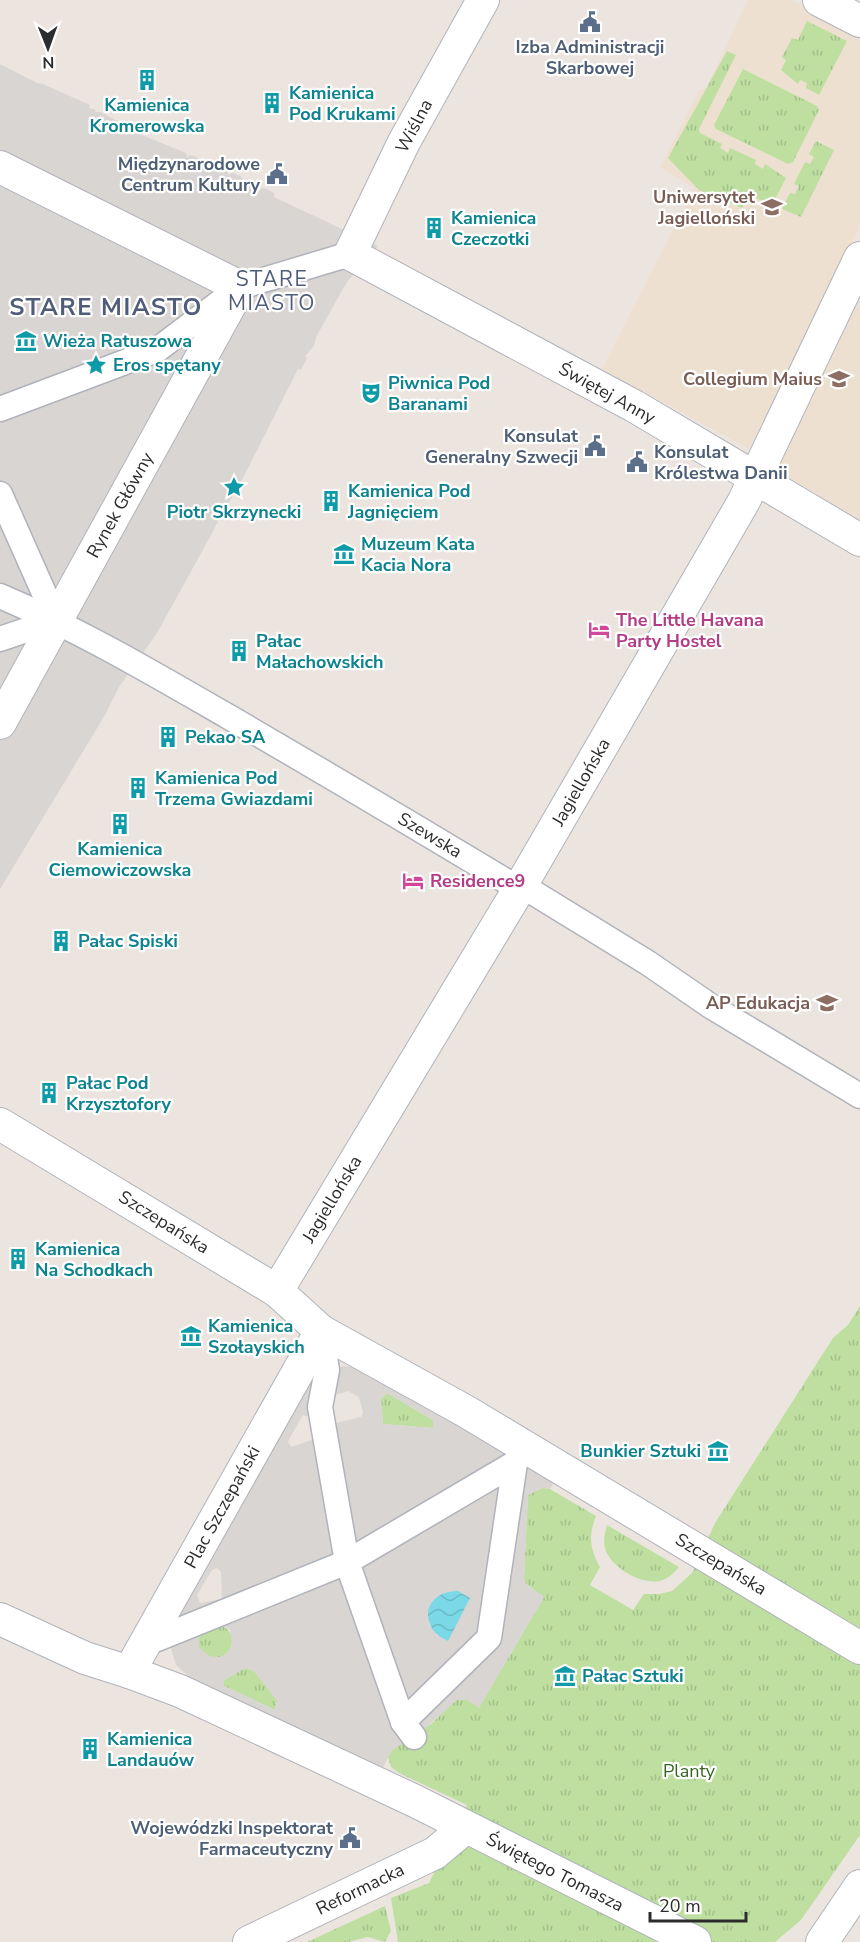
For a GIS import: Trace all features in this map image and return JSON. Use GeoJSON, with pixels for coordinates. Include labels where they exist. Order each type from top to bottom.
{"type":"FeatureCollection","features":[{"type":"Feature","properties":{"kind":"street","name":"Wiślna"},"geometry":{"type":"LineString","coordinates":[[350,254],[404,142],[483,0]]}},
{"type":"Feature","properties":{"kind":"street"},"geometry":{"type":"LineString","coordinates":[[819,0],[860,21]]}},
{"type":"Feature","properties":{"kind":"street"},"geometry":{"type":"LineString","coordinates":[[0,167],[240,287]]}},
{"type":"Feature","properties":{"kind":"street"},"geometry":{"type":"LineString","coordinates":[[0,409],[157,350],[240,287],[350,254]]}},
{"type":"Feature","properties":{"kind":"street","name":"Świętej Anny"},"geometry":{"type":"LineString","coordinates":[[350,254],[634,406],[860,540]]}},
{"type":"Feature","properties":{"kind":"street","name":"Jagiellońska"},"geometry":{"type":"LineString","coordinates":[[277,1291],[519,889],[756,478],[860,258]]}},
{"type":"Feature","properties":{"kind":"street","name":"Rynek Główny"},"geometry":{"type":"LineString","coordinates":[[0,723],[240,287]]}},
{"type":"Feature","properties":{"kind":"street"},"geometry":{"type":"LineString","coordinates":[[0,494],[56,620],[0,639]]}},
{"type":"Feature","properties":{"kind":"street","name":"Szewska"},"geometry":{"type":"LineString","coordinates":[[0,596],[56,620],[135,663],[377,803],[519,889],[534,893],[648,963],[712,1007],[860,1096]]}},
{"type":"Feature","properties":{"kind":"street","name":"Szczepańska"},"geometry":{"type":"LineString","coordinates":[[0,1124],[277,1291],[321,1331],[409,1378],[860,1648]]}},
{"type":"Feature","properties":{"kind":"street"},"geometry":{"type":"LineString","coordinates":[[145,1644],[347,1562],[515,1464],[489,1638],[408,1730],[347,1562],[320,1407],[327,1370],[321,1331]]}},
{"type":"Feature","properties":{"kind":"street","name":"Plac Szczepański"},"geometry":{"type":"LineString","coordinates":[[129,1672],[321,1331]]}},
{"type":"Feature","properties":{"kind":"street"},"geometry":{"type":"LineString","coordinates":[[0,1619],[85,1658],[129,1672]]}},
{"type":"Feature","properties":{"kind":"street","name":"Świętego Tomasza"},"geometry":{"type":"LineString","coordinates":[[129,1672],[180,1691],[415,1801],[695,1942]]}},
{"type":"Feature","properties":{"kind":"street","name":"Reformacka"},"geometry":{"type":"LineString","coordinates":[[249,1942],[435,1853],[466,1827]]}},
{"type":"Feature","properties":{"kind":"street"},"geometry":{"type":"LineString","coordinates":[[822,1942],[860,1886]]}},
{"type":"Feature","properties":{"kind":"shaded area","name":"Uniwersytet Jagielloński"},"geometry":{"type":"Polygon","coordinates":[[[748,0],[791,0],[860,35],[860,227],[749,449],[602,369],[694,188],[660,167],[699,90],[706,88],[748,0]]]}},
{"type":"Feature","properties":{"kind":"shaded area"},"geometry":{"type":"Polygon","coordinates":[[[0,64],[37,83],[90,105],[89,108],[96,110],[95,112],[101,112],[142,135],[186,153],[187,157],[190,155],[199,158],[199,162],[204,161],[213,165],[216,170],[219,167],[228,171],[228,175],[233,173],[242,177],[242,181],[247,179],[256,184],[258,190],[264,188],[274,193],[274,197],[378,246],[347,282],[316,337],[314,346],[305,356],[307,358],[301,370],[298,369],[238,487],[230,491],[234,494],[227,505],[223,503],[225,508],[157,633],[119,687],[105,715],[0,889],[0,64]]]}},
{"type":"Feature","properties":{"kind":"shaded area","name":"Collegium Maius"},"geometry":{"type":"Polygon","coordinates":[[[860,290],[860,520],[775,469],[860,290]]]}},
{"type":"Feature","properties":{"kind":"shaded area"},"geometry":{"type":"Polygon","coordinates":[[[344,1366],[360,1368],[555,1481],[550,1489],[542,1488],[528,1495],[524,1578],[526,1584],[544,1597],[479,1708],[467,1700],[457,1700],[416,1736],[392,1750],[381,1772],[197,1684],[176,1665],[169,1642],[172,1626],[310,1384],[327,1370],[344,1366]],[[348,1391],[335,1395],[329,1404],[333,1421],[336,1423],[361,1417],[363,1413],[359,1397],[348,1391]],[[387,1393],[381,1399],[383,1424],[433,1428],[433,1420],[387,1393]],[[303,1415],[288,1441],[291,1447],[314,1439],[309,1417],[303,1415]],[[217,1568],[212,1570],[197,1595],[200,1603],[222,1599],[221,1572],[217,1568]],[[451,1591],[439,1595],[428,1610],[429,1624],[438,1637],[451,1591]],[[221,1624],[199,1633],[199,1647],[209,1656],[219,1657],[226,1654],[232,1645],[230,1630],[221,1624]],[[245,1668],[224,1680],[224,1686],[275,1710],[277,1701],[254,1671],[245,1668]]]}},
{"type":"Feature","properties":{"kind":"green space"},"geometry":{"type":"Polygon","coordinates":[[[807,21],[847,41],[819,95],[806,88],[807,83],[800,80],[798,84],[781,70],[786,60],[782,57],[792,38],[798,40],[807,21]]]}},
{"type":"Feature","properties":{"kind":"green space"},"geometry":{"type":"Polygon","coordinates":[[[727,51],[736,55],[699,129],[700,133],[722,144],[720,148],[728,153],[730,148],[756,160],[755,164],[763,169],[765,164],[786,178],[772,205],[749,195],[742,208],[699,190],[668,158],[727,51]]]}},
{"type":"Feature","properties":{"kind":"green space"},"geometry":{"type":"Polygon","coordinates":[[[743,69],[817,106],[819,110],[793,162],[788,164],[716,129],[714,125],[743,69]]]}},
{"type":"Feature","properties":{"kind":"green space"},"geometry":{"type":"Polygon","coordinates":[[[816,141],[834,150],[801,217],[782,209],[790,193],[795,194],[799,186],[794,184],[805,162],[810,164],[814,157],[809,154],[816,141]]]}},
{"type":"Feature","properties":{"kind":"green space","name":"Planty"},"geometry":{"type":"Polygon","coordinates":[[[860,1306],[860,1835],[801,1920],[775,1942],[398,1942],[391,1898],[429,1883],[467,1805],[399,1773],[391,1767],[388,1757],[392,1750],[431,1724],[457,1699],[468,1700],[479,1707],[544,1597],[526,1584],[524,1578],[528,1495],[542,1488],[550,1489],[596,1516],[591,1542],[600,1567],[590,1585],[633,1610],[644,1594],[672,1591],[692,1573],[715,1523],[833,1338],[848,1325],[860,1306]]]}},
{"type":"Feature","properties":{"kind":"green space"},"geometry":{"type":"Polygon","coordinates":[[[387,1393],[433,1420],[433,1428],[383,1424],[381,1399],[387,1393]]]}},
{"type":"Feature","properties":{"kind":"green space"},"geometry":{"type":"Polygon","coordinates":[[[607,1525],[679,1567],[666,1579],[652,1582],[627,1573],[613,1562],[605,1548],[607,1525]]]}},
{"type":"Feature","properties":{"kind":"green space"},"geometry":{"type":"Polygon","coordinates":[[[215,1624],[227,1629],[232,1641],[227,1653],[215,1658],[203,1653],[198,1641],[203,1629],[215,1624]]]}},
{"type":"Feature","properties":{"kind":"green space"},"geometry":{"type":"Polygon","coordinates":[[[245,1668],[254,1671],[277,1700],[275,1710],[224,1686],[224,1680],[245,1668]]]}},
{"type":"Feature","properties":{"kind":"green space"},"geometry":{"type":"Polygon","coordinates":[[[385,1906],[391,1931],[385,1942],[368,1937],[348,1942],[307,1942],[385,1906]]]}},
{"type":"Feature","properties":{"kind":"water"},"geometry":{"type":"Polygon","coordinates":[[[458,1591],[470,1598],[448,1641],[432,1629],[428,1610],[440,1595],[458,1591]]]}},
{"type":"Feature","properties":{"kind":"place","name":"Izba Administracji Skarbowej"},"geometry":{"type":"Point","coordinates":[590,22]}},
{"type":"Feature","properties":{"kind":"place","name":"Kamienica Kromerowska"},"geometry":{"type":"Point","coordinates":[147,80]}},
{"type":"Feature","properties":{"kind":"place","name":"Kamienica Pod Krukami"},"geometry":{"type":"Point","coordinates":[272,103]}},
{"type":"Feature","properties":{"kind":"place","name":"Międzynarodowe Centrum Kultury"},"geometry":{"type":"Point","coordinates":[277,174]}},
{"type":"Feature","properties":{"kind":"place","name":"Uniwersytet Jagielloński"},"geometry":{"type":"Point","coordinates":[772,207]}},
{"type":"Feature","properties":{"kind":"place","name":"Kamienica Czeczotki"},"geometry":{"type":"Point","coordinates":[434,228]}},
{"type":"Feature","properties":{"kind":"place","name":"Wieża Ratuszowa"},"geometry":{"type":"Point","coordinates":[26,341]}},
{"type":"Feature","properties":{"kind":"place","name":"Eros spętany"},"geometry":{"type":"Point","coordinates":[96,365]}},
{"type":"Feature","properties":{"kind":"place","name":"Collegium Maius"},"geometry":{"type":"Point","coordinates":[839,379]}},
{"type":"Feature","properties":{"kind":"place","name":"Piwnica Pod Baranami"},"geometry":{"type":"Point","coordinates":[371,393]}},
{"type":"Feature","properties":{"kind":"place","name":"Konsulat Generalny Szwecji"},"geometry":{"type":"Point","coordinates":[595,446]}},
{"type":"Feature","properties":{"kind":"place","name":"Konsulat Królestwa Danii"},"geometry":{"type":"Point","coordinates":[637,462]}},
{"type":"Feature","properties":{"kind":"place","name":"Piotr Skrzynecki"},"geometry":{"type":"Point","coordinates":[234,487]}},
{"type":"Feature","properties":{"kind":"place","name":"Kamienica Pod Jagnięciem"},"geometry":{"type":"Point","coordinates":[331,501]}},
{"type":"Feature","properties":{"kind":"place","name":"Muzeum Kata Kacia Nora"},"geometry":{"type":"Point","coordinates":[344,554]}},
{"type":"Feature","properties":{"kind":"place","name":"The Little Havana Party Hostel"},"geometry":{"type":"Point","coordinates":[599,630]}},
{"type":"Feature","properties":{"kind":"place","name":"Pałac Małachowskich"},"geometry":{"type":"Point","coordinates":[239,651]}},
{"type":"Feature","properties":{"kind":"place","name":"Pekao SA"},"geometry":{"type":"Point","coordinates":[168,737]}},
{"type":"Feature","properties":{"kind":"place","name":"Kamienica Pod Trzema Gwiazdami"},"geometry":{"type":"Point","coordinates":[138,788]}},
{"type":"Feature","properties":{"kind":"place","name":"Kamienica Ciemowiczowska"},"geometry":{"type":"Point","coordinates":[120,824]}},
{"type":"Feature","properties":{"kind":"place","name":"Residence9"},"geometry":{"type":"Point","coordinates":[413,881]}},
{"type":"Feature","properties":{"kind":"place","name":"Pałac Spiski"},"geometry":{"type":"Point","coordinates":[61,941]}},
{"type":"Feature","properties":{"kind":"place","name":"AP Edukacja"},"geometry":{"type":"Point","coordinates":[827,1003]}},
{"type":"Feature","properties":{"kind":"place","name":"Pałac Pod Krzysztofory"},"geometry":{"type":"Point","coordinates":[49,1093]}},
{"type":"Feature","properties":{"kind":"place","name":"Kamienica Na Schodkach"},"geometry":{"type":"Point","coordinates":[18,1259]}},
{"type":"Feature","properties":{"kind":"place","name":"Kamienica Szołayskich"},"geometry":{"type":"Point","coordinates":[191,1336]}},
{"type":"Feature","properties":{"kind":"place","name":"Bunkier Sztuki"},"geometry":{"type":"Point","coordinates":[718,1451]}},
{"type":"Feature","properties":{"kind":"place","name":"Pałac Sztuki"},"geometry":{"type":"Point","coordinates":[565,1676]}},
{"type":"Feature","properties":{"kind":"place","name":"Kamienica Landauów"},"geometry":{"type":"Point","coordinates":[90,1749]}},
{"type":"Feature","properties":{"kind":"place","name":"Wojewódzki Inspektorat Farmaceutyczny"},"geometry":{"type":"Point","coordinates":[350,1838]}},
{"type":"Feature","properties":{"kind":"district","name":"STARE MIASTO"},"geometry":{"type":"Point","coordinates":[272,291]}},
{"type":"Feature","properties":{"kind":"district","name":"STARE MIASTO"},"geometry":{"type":"Point","coordinates":[106,307]}}]}
